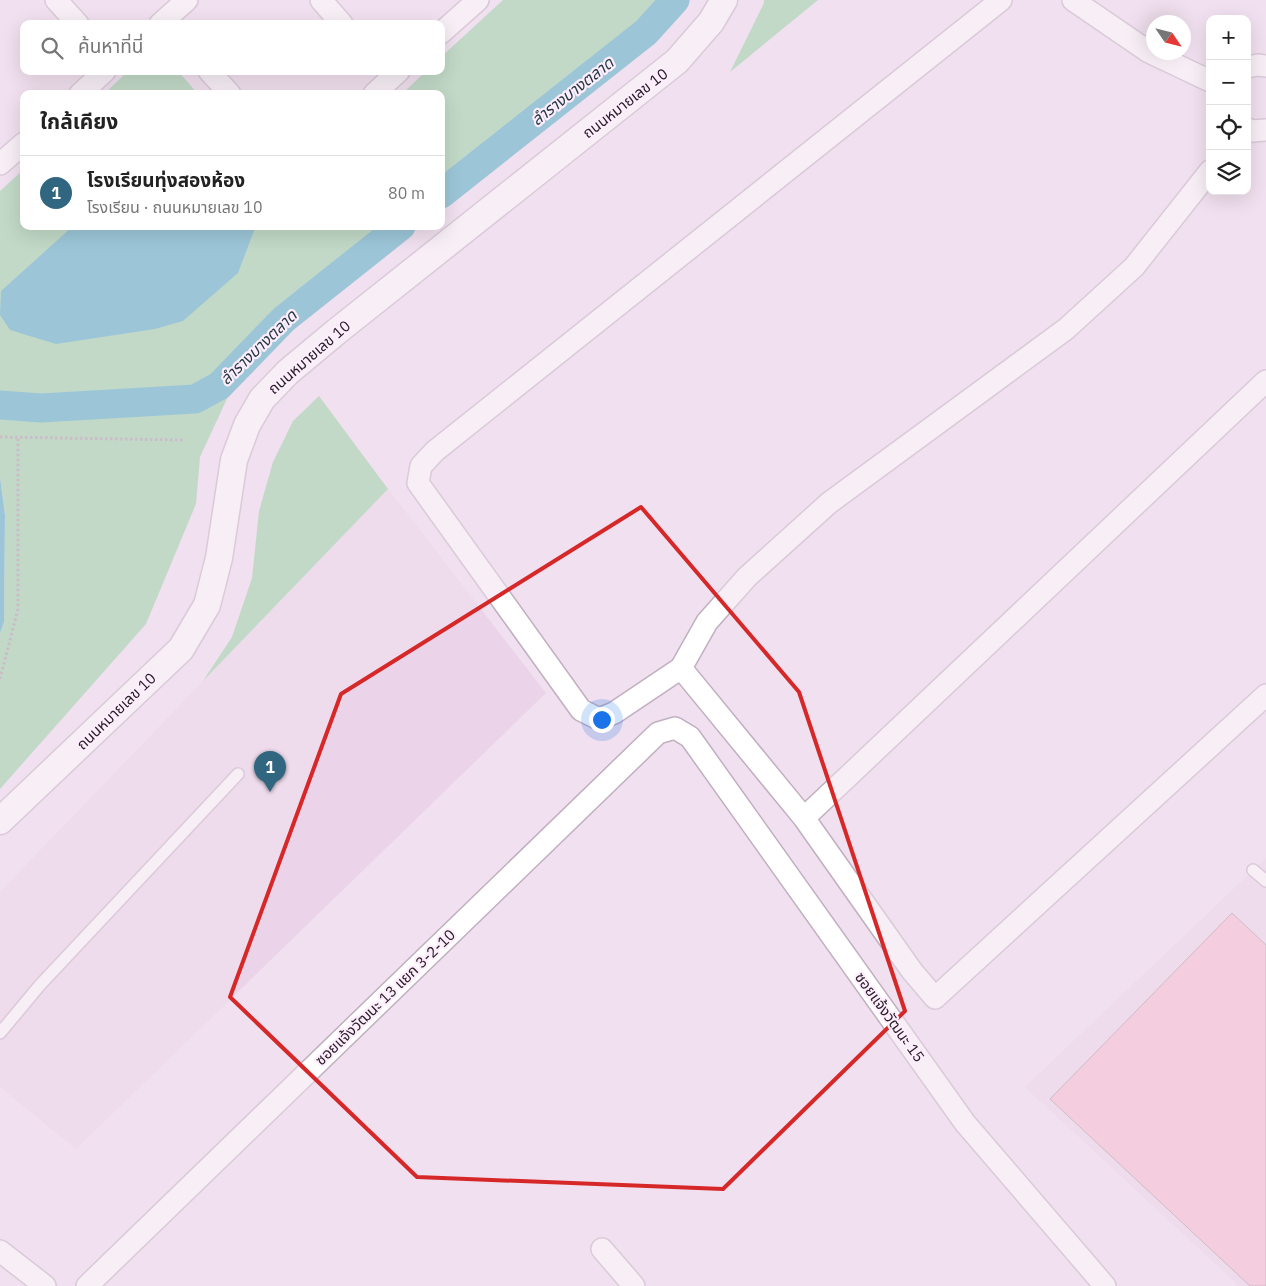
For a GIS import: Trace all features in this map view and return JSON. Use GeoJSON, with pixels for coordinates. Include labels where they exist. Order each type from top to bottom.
{"type":"FeatureCollection","features":[{"type":"Feature","properties":{"kind":"street"},"geometry":{"type":"LineString","coordinates":[[56,0],[74,20]]}},
{"type":"Feature","properties":{"kind":"street"},"geometry":{"type":"LineString","coordinates":[[166,20],[187,0]]}},
{"type":"Feature","properties":{"kind":"street"},"geometry":{"type":"LineString","coordinates":[[321,0],[338,20]]}},
{"type":"Feature","properties":{"kind":"street"},"geometry":{"type":"LineString","coordinates":[[445,30],[478,0]]}},
{"type":"Feature","properties":{"kind":"street","name":"ถนนหมายเลข 10"},"geometry":{"type":"LineString","coordinates":[[0,821],[181,649],[207,605],[219,558],[234,460],[248,424],[262,399],[288,372],[336,332],[677,61],[711,22],[724,0]]}},
{"type":"Feature","properties":{"kind":"street"},"geometry":{"type":"LineString","coordinates":[[1001,0],[442,445],[421,466],[418,483],[581,710],[599,718],[614,713],[682,668],[707,622],[747,577],[829,503],[1066,329],[1134,267],[1206,176]]}},
{"type":"Feature","properties":{"kind":"street"},"geometry":{"type":"LineString","coordinates":[[1073,0],[1149,52],[1206,79]]}},
{"type":"Feature","properties":{"kind":"street"},"geometry":{"type":"LineString","coordinates":[[1251,66],[1266,66]]}},
{"type":"Feature","properties":{"kind":"street"},"geometry":{"type":"LineString","coordinates":[[85,90],[101,75]]}},
{"type":"Feature","properties":{"kind":"street"},"geometry":{"type":"LineString","coordinates":[[213,75],[226,90]]}},
{"type":"Feature","properties":{"kind":"street"},"geometry":{"type":"LineString","coordinates":[[377,90],[390,75]]}},
{"type":"Feature","properties":{"kind":"street"},"geometry":{"type":"LineString","coordinates":[[1251,131],[1266,130]]}},
{"type":"Feature","properties":{"kind":"street"},"geometry":{"type":"LineString","coordinates":[[0,164],[20,146]]}},
{"type":"Feature","properties":{"kind":"street"},"geometry":{"type":"LineString","coordinates":[[804,818],[1266,381]]}},
{"type":"Feature","properties":{"kind":"street"},"geometry":{"type":"LineString","coordinates":[[682,668],[804,818],[912,971],[936,998],[1266,695]]}},
{"type":"Feature","properties":{"kind":"street","name":"ซอยแจ้งวัฒนะ 13 แยก 3-2-10"},"geometry":{"type":"LineString","coordinates":[[87,1286],[658,733],[675,728],[690,737]]}},
{"type":"Feature","properties":{"kind":"street","name":"ซอยแจ้งวัฒนะ 15"},"geometry":{"type":"LineString","coordinates":[[690,737],[965,1123],[1105,1286]]}},
{"type":"Feature","properties":{"kind":"street"},"geometry":{"type":"LineString","coordinates":[[602,1249],[634,1286]]}},
{"type":"Feature","properties":{"kind":"street"},"geometry":{"type":"LineString","coordinates":[[0,1251],[45,1286]]}},
{"type":"Feature","properties":{"kind":"lane"},"geometry":{"type":"LineString","coordinates":[[0,1033],[40,985],[238,774]]}},
{"type":"Feature","properties":{"kind":"lane"},"geometry":{"type":"LineString","coordinates":[[1253,870],[1266,881]]}},
{"type":"Feature","properties":{"kind":"path"},"geometry":{"type":"LineString","coordinates":[[0,437],[184,440]]}},
{"type":"Feature","properties":{"kind":"path"},"geometry":{"type":"LineString","coordinates":[[0,679],[18,609],[18,438]]}},
{"type":"Feature","properties":{"kind":"highlighted area"},"geometry":{"type":"Polygon","coordinates":[[[641,507],[799,692],[905,1011],[723,1189],[417,1177],[230,997],[341,694],[641,507]]]}},
{"type":"Feature","properties":{"kind":"shaded area"},"geometry":{"type":"Polygon","coordinates":[[[388,489],[546,693],[76,1149],[0,1087],[0,892],[388,489]]]}},
{"type":"Feature","properties":{"kind":"shaded area"},"geometry":{"type":"Polygon","coordinates":[[[1266,858],[1266,1286],[1239,1286],[1025,1087],[1266,858]]]}},
{"type":"Feature","properties":{"kind":"green space"},"geometry":{"type":"Polygon","coordinates":[[[503,0],[690,0],[686,8],[661,33],[445,206],[445,90],[406,90],[422,75],[445,75],[445,53],[503,0]]]}},
{"type":"Feature","properties":{"kind":"green space"},"geometry":{"type":"Polygon","coordinates":[[[764,0],[818,0],[730,72],[764,3],[764,0]]]}},
{"type":"Feature","properties":{"kind":"green space"},"geometry":{"type":"Polygon","coordinates":[[[124,75],[181,75],[195,90],[108,90],[124,75]]]}},
{"type":"Feature","properties":{"kind":"green space"},"geometry":{"type":"Polygon","coordinates":[[[20,173],[20,230],[415,230],[254,360],[231,390],[200,457],[196,504],[146,624],[0,789],[0,633],[4,622],[5,515],[0,477],[0,191],[20,173]]]}},
{"type":"Feature","properties":{"kind":"green space"},"geometry":{"type":"Polygon","coordinates":[[[319,396],[388,489],[203,681],[232,637],[252,578],[259,511],[273,462],[293,421],[319,396]]]}},
{"type":"Feature","properties":{"kind":"water"},"geometry":{"type":"Polygon","coordinates":[[[69,230],[254,230],[238,273],[183,321],[155,329],[56,344],[10,330],[0,315],[1,291],[69,230]]]}},
{"type":"Feature","properties":{"kind":"water"},"geometry":{"type":"Polygon","coordinates":[[[0,477],[5,515],[4,622],[0,633],[0,477]]]}},
{"type":"Feature","properties":{"kind":"building"},"geometry":{"type":"Polygon","coordinates":[[[1232,913],[1266,945],[1266,1286],[1250,1286],[1050,1099],[1232,913]]]}},
{"type":"Feature","properties":{"kind":"waterway","name":"ลำรางบางตลาด"},"geometry":{"type":"LineString","coordinates":[[445,191],[646,32],[675,0]]}},
{"type":"Feature","properties":{"kind":"waterway","name":"ลำรางบางตลาด"},"geometry":{"type":"LineString","coordinates":[[0,405],[41,408],[195,399],[219,386],[284,319],[396,230]]}},
{"type":"Feature","properties":{"kind":"place","name":"โรงเรียนทุ่งสองห้อง"},"geometry":{"type":"Point","coordinates":[270,792]}}]}
